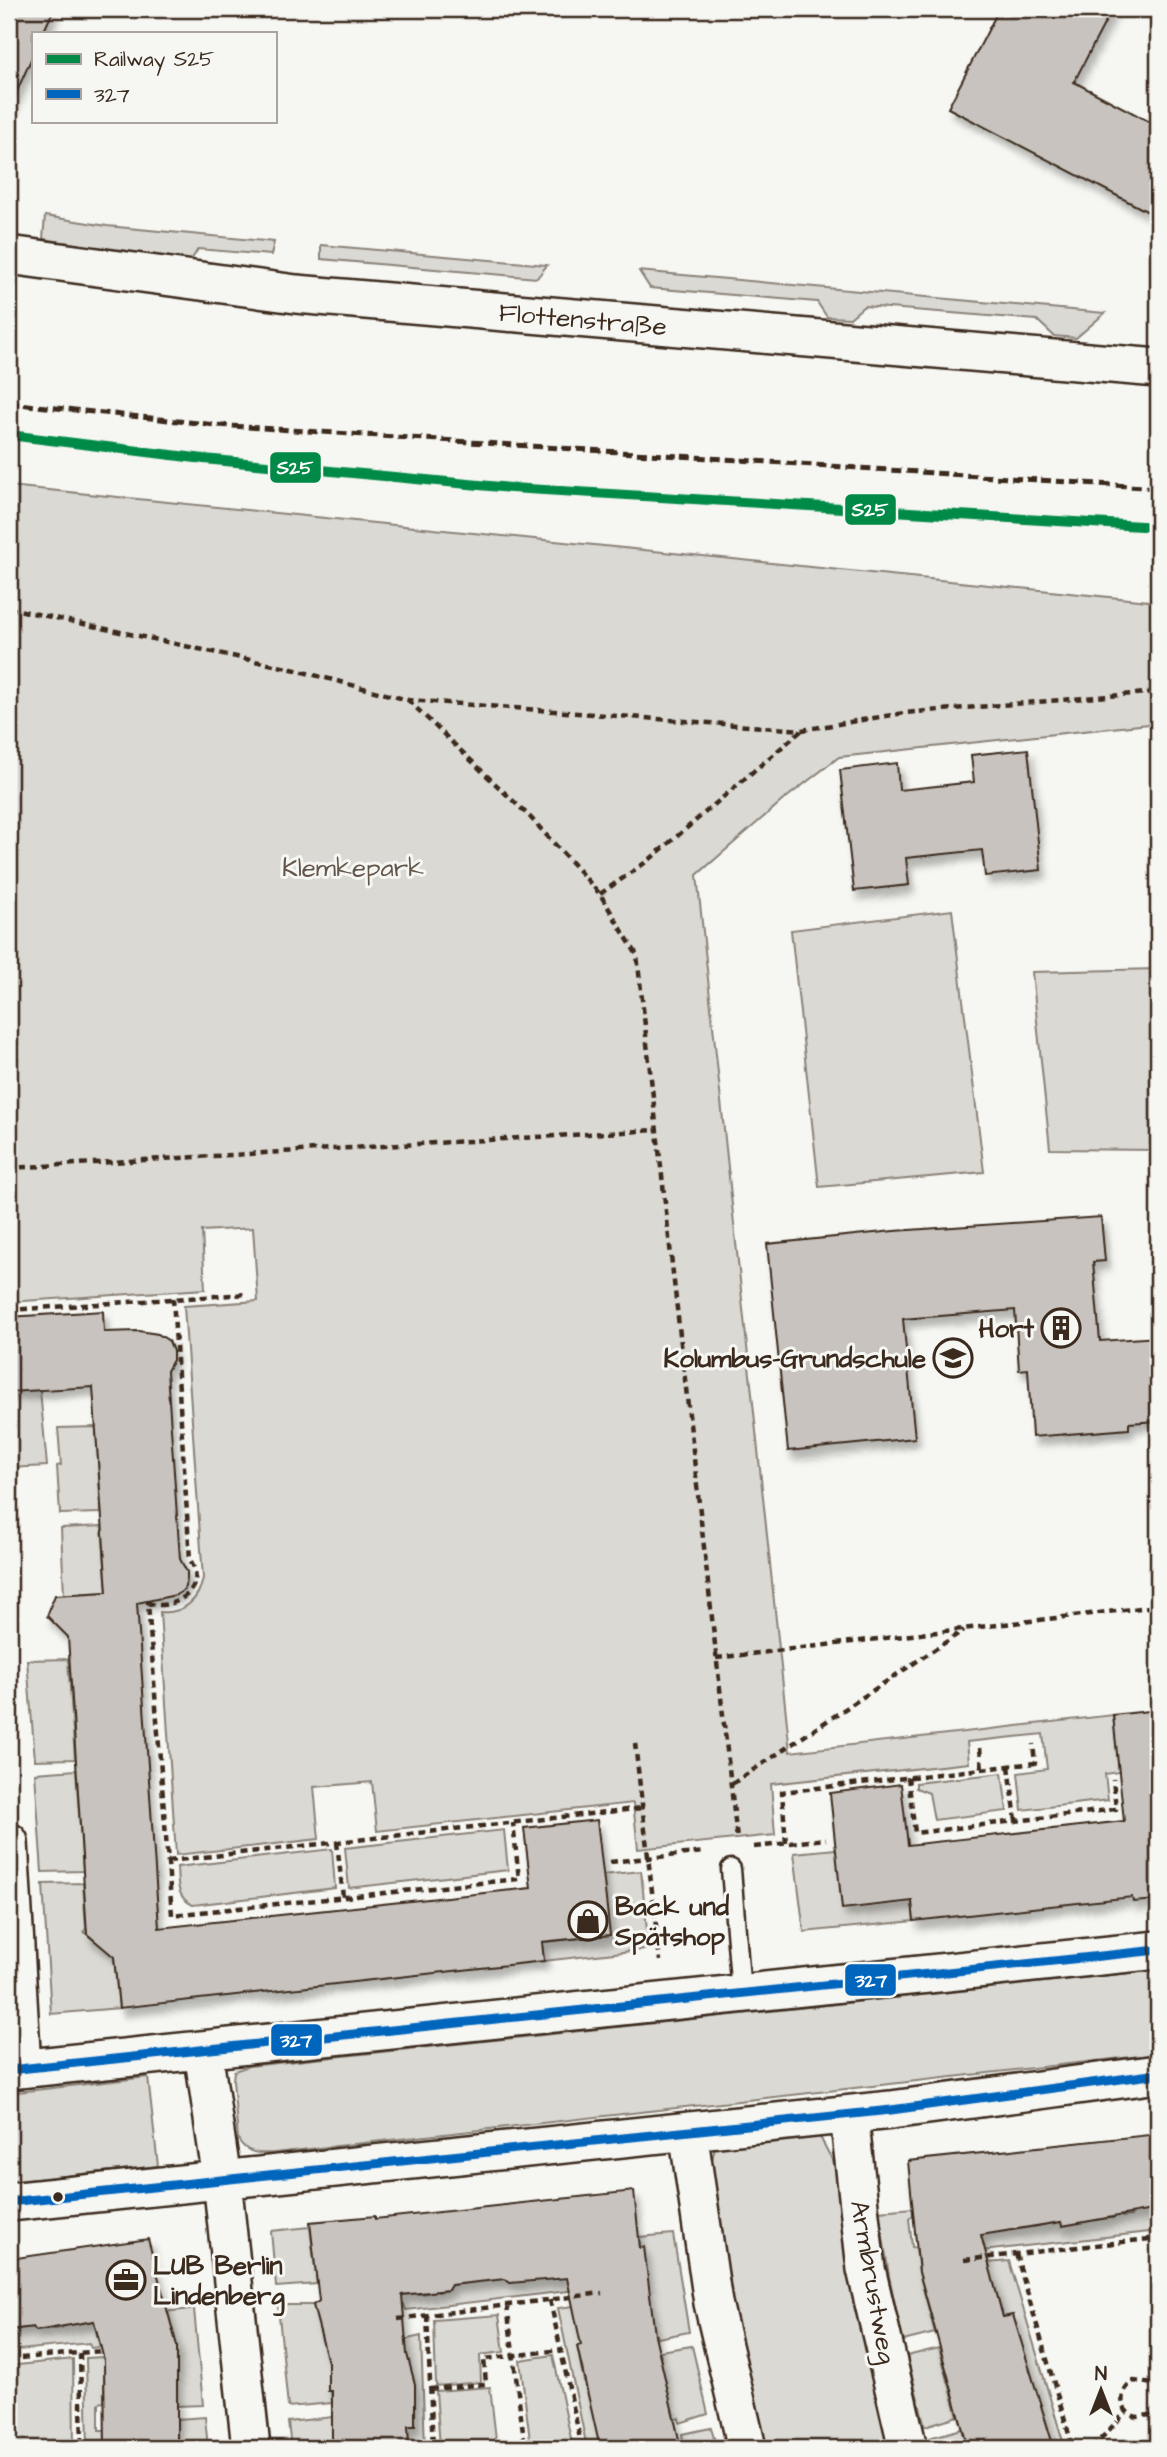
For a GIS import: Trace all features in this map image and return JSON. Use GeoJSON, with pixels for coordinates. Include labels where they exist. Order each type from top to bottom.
{"type":"FeatureCollection","features":[{"type":"Feature","properties":{"kind":"street","name":"Flottenstraße"},"geometry":{"type":"LineString","coordinates":[[9,255],[296,295],[1158,368]]}},
{"type":"Feature","properties":{"kind":"street"},"geometry":{"type":"LineString","coordinates":[[9,1842],[15,2069],[1158,1951]]}},
{"type":"Feature","properties":{"kind":"street"},"geometry":{"type":"LineString","coordinates":[[203,2050],[222,2180],[251,2448]]}},
{"type":"Feature","properties":{"kind":"street"},"geometry":{"type":"LineString","coordinates":[[9,2202],[849,2115],[1158,2074]]}},
{"type":"Feature","properties":{"kind":"street","name":"Armbrustweg"},"geometry":{"type":"LineString","coordinates":[[849,2115],[866,2269],[908,2448]]}},
{"type":"Feature","properties":{"kind":"street"},"geometry":{"type":"LineString","coordinates":[[688,2131],[713,2303],[747,2448]]}},
{"type":"Feature","properties":{"kind":"lane"},"geometry":{"type":"LineString","coordinates":[[731,1869],[741,1993]]}},
{"type":"Feature","properties":{"kind":"path"},"geometry":{"type":"LineString","coordinates":[[9,608],[292,669],[408,700],[802,730],[904,713],[1158,692]]}},
{"type":"Feature","properties":{"kind":"path"},"geometry":{"type":"LineString","coordinates":[[408,700],[530,817],[600,894],[637,954],[732,1784],[738,1849],[731,1869]]}},
{"type":"Feature","properties":{"kind":"path"},"geometry":{"type":"LineString","coordinates":[[600,894],[649,860],[802,730]]}},
{"type":"Feature","properties":{"kind":"path"},"geometry":{"type":"LineString","coordinates":[[9,1168],[657,1129]]}},
{"type":"Feature","properties":{"kind":"path"},"geometry":{"type":"LineString","coordinates":[[9,1310],[247,1294]]}},
{"type":"Feature","properties":{"kind":"path"},"geometry":{"type":"LineString","coordinates":[[173,1298],[190,1560],[195,1575],[190,1592],[181,1601],[169,1605],[148,1603],[172,1915],[519,1879],[513,1823]]}},
{"type":"Feature","properties":{"kind":"path"},"geometry":{"type":"LineString","coordinates":[[716,1658],[1158,1606]]}},
{"type":"Feature","properties":{"kind":"path"},"geometry":{"type":"LineString","coordinates":[[732,1784],[964,1629]]}},
{"type":"Feature","properties":{"kind":"path"},"geometry":{"type":"LineString","coordinates":[[635,1743],[660,1962]]}},
{"type":"Feature","properties":{"kind":"path"},"geometry":{"type":"LineString","coordinates":[[786,1843],[782,1792],[1035,1763],[1033,1744]]}},
{"type":"Feature","properties":{"kind":"path"},"geometry":{"type":"LineString","coordinates":[[980,1748],[982,1769]]}},
{"type":"Feature","properties":{"kind":"path"},"geometry":{"type":"LineString","coordinates":[[1009,1766],[1016,1820]]}},
{"type":"Feature","properties":{"kind":"path"},"geometry":{"type":"LineString","coordinates":[[908,1777],[915,1833],[1116,1809],[1113,1779]]}},
{"type":"Feature","properties":{"kind":"path"},"geometry":{"type":"LineString","coordinates":[[168,1861],[643,1808]]}},
{"type":"Feature","properties":{"kind":"path"},"geometry":{"type":"LineString","coordinates":[[337,1842],[344,1897]]}},
{"type":"Feature","properties":{"kind":"path"},"geometry":{"type":"LineString","coordinates":[[964,2260],[1158,2239]]}},
{"type":"Feature","properties":{"kind":"path"},"geometry":{"type":"LineString","coordinates":[[1016,2254],[1073,2448]]}},
{"type":"Feature","properties":{"kind":"path"},"geometry":{"type":"LineString","coordinates":[[398,2319],[602,2293]]}},
{"type":"Feature","properties":{"kind":"path"},"geometry":{"type":"LineString","coordinates":[[550,2300],[582,2448]]}},
{"type":"Feature","properties":{"kind":"path"},"geometry":{"type":"LineString","coordinates":[[507,2305],[525,2448]]}},
{"type":"Feature","properties":{"kind":"path"},"geometry":{"type":"LineString","coordinates":[[427,2315],[433,2448]]}},
{"type":"Feature","properties":{"kind":"path"},"geometry":{"type":"LineString","coordinates":[[430,2389],[486,2384],[484,2359],[560,2350]]}},
{"type":"Feature","properties":{"kind":"path"},"geometry":{"type":"LineString","coordinates":[[9,2359],[102,2351]]}},
{"type":"Feature","properties":{"kind":"path"},"geometry":{"type":"LineString","coordinates":[[80,2353],[82,2448]]}},
{"type":"Feature","properties":{"kind":"path"},"geometry":{"type":"LineString","coordinates":[[1158,2393],[1152,2384],[1134,2381],[1125,2389],[1122,2400],[1131,2416],[1150,2415],[1158,2405]]}},
{"type":"Feature","properties":{"kind":"path"},"geometry":{"type":"LineString","coordinates":[[1092,2448],[1127,2411]]}},
{"type":"Feature","properties":{"kind":"green space"},"geometry":{"type":"Polygon","coordinates":[[[45,216],[107,226],[274,242],[271,255],[198,249],[190,262],[43,239],[45,216]]]}},
{"type":"Feature","properties":{"kind":"green space"},"geometry":{"type":"Polygon","coordinates":[[[321,245],[547,265],[537,278],[321,259],[321,245]]]}},
{"type":"Feature","properties":{"kind":"green space"},"geometry":{"type":"Polygon","coordinates":[[[639,271],[1105,313],[1076,338],[1054,336],[1037,320],[864,306],[850,318],[827,317],[817,302],[650,288],[639,271]]]}},
{"type":"Feature","properties":{"kind":"green space","name":"Klemkepark"},"geometry":{"type":"Polygon","coordinates":[[[9,486],[1158,602],[1158,723],[839,757],[782,801],[697,875],[790,1752],[1113,1715],[1119,1772],[1105,1774],[1108,1800],[1022,1810],[1018,1773],[1047,1769],[1043,1734],[967,1742],[969,1763],[771,1784],[775,1835],[638,1849],[633,1803],[377,1831],[372,1782],[314,1787],[319,1839],[176,1855],[160,1612],[176,1611],[189,1604],[198,1593],[203,1578],[184,1306],[258,1301],[253,1228],[202,1231],[205,1289],[9,1302],[9,486]]]}},
{"type":"Feature","properties":{"kind":"green space"},"geometry":{"type":"Polygon","coordinates":[[[952,910],[984,1172],[819,1187],[791,930],[952,910]]]}},
{"type":"Feature","properties":{"kind":"green space"},"geometry":{"type":"Polygon","coordinates":[[[1158,969],[1158,1150],[1050,1149],[1032,972],[1158,969]]]}},
{"type":"Feature","properties":{"kind":"green space"},"geometry":{"type":"Polygon","coordinates":[[[40,1390],[47,1466],[9,1468],[9,1392],[40,1390]]]}},
{"type":"Feature","properties":{"kind":"green space"},"geometry":{"type":"Polygon","coordinates":[[[96,1427],[101,1513],[60,1514],[57,1466],[61,1465],[58,1428],[96,1427]]]}},
{"type":"Feature","properties":{"kind":"green space"},"geometry":{"type":"Polygon","coordinates":[[[102,1526],[107,1592],[64,1595],[61,1528],[102,1526]]]}},
{"type":"Feature","properties":{"kind":"green space"},"geometry":{"type":"Polygon","coordinates":[[[68,1659],[75,1759],[35,1760],[27,1660],[68,1659]]]}},
{"type":"Feature","properties":{"kind":"green space"},"geometry":{"type":"Polygon","coordinates":[[[76,1770],[83,1871],[42,1872],[35,1773],[76,1770]]]}},
{"type":"Feature","properties":{"kind":"green space"},"geometry":{"type":"Polygon","coordinates":[[[1002,1773],[1007,1811],[934,1820],[929,1793],[916,1788],[916,1783],[1002,1773]]]}},
{"type":"Feature","properties":{"kind":"green space"},"geometry":{"type":"Polygon","coordinates":[[[504,1830],[508,1870],[349,1888],[345,1848],[504,1830]]]}},
{"type":"Feature","properties":{"kind":"green space"},"geometry":{"type":"Polygon","coordinates":[[[332,1849],[335,1888],[193,1905],[183,1898],[179,1889],[177,1867],[332,1849]]]}},
{"type":"Feature","properties":{"kind":"green space"},"geometry":{"type":"Polygon","coordinates":[[[836,1849],[912,1901],[914,1921],[804,1932],[794,1853],[836,1849]]]}},
{"type":"Feature","properties":{"kind":"green space"},"geometry":{"type":"Polygon","coordinates":[[[641,1871],[649,1949],[544,1961],[542,1942],[609,1935],[603,1875],[641,1871]]]}},
{"type":"Feature","properties":{"kind":"green space"},"geometry":{"type":"Polygon","coordinates":[[[83,1883],[84,1932],[95,1941],[112,1937],[119,2008],[51,2014],[43,1884],[83,1883]]]}},
{"type":"Feature","properties":{"kind":"green space"},"geometry":{"type":"Polygon","coordinates":[[[1158,1970],[1158,2054],[274,2153],[249,2150],[238,2139],[234,2071],[249,2066],[1158,1970]]]}},
{"type":"Feature","properties":{"kind":"green space"},"geometry":{"type":"Polygon","coordinates":[[[148,2077],[158,2166],[9,2182],[9,2093],[148,2077]]]}},
{"type":"Feature","properties":{"kind":"green space"},"geometry":{"type":"Polygon","coordinates":[[[819,2135],[837,2169],[862,2331],[891,2448],[765,2448],[725,2302],[707,2183],[715,2147],[819,2135]]]}},
{"type":"Feature","properties":{"kind":"green space"},"geometry":{"type":"Polygon","coordinates":[[[913,2208],[913,2216],[909,2218],[912,2247],[916,2248],[919,2272],[935,2333],[903,2341],[879,2211],[913,2208]]]}},
{"type":"Feature","properties":{"kind":"green space"},"geometry":{"type":"Polygon","coordinates":[[[1158,2209],[1158,2231],[964,2253],[966,2233],[1025,2223],[1030,2227],[1039,2226],[1043,2222],[1114,2218],[1117,2213],[1122,2217],[1131,2216],[1134,2212],[1158,2209]]]}},
{"type":"Feature","properties":{"kind":"green space"},"geometry":{"type":"Polygon","coordinates":[[[310,2227],[317,2284],[276,2287],[271,2231],[310,2227]]]}},
{"type":"Feature","properties":{"kind":"green space"},"geometry":{"type":"Polygon","coordinates":[[[673,2234],[689,2332],[658,2338],[657,2335],[653,2336],[644,2248],[640,2248],[639,2237],[673,2234]]]}},
{"type":"Feature","properties":{"kind":"green space"},"geometry":{"type":"Polygon","coordinates":[[[1009,2261],[1065,2448],[1047,2448],[1042,2430],[1048,2428],[1029,2368],[1020,2362],[1022,2346],[1013,2315],[1003,2317],[994,2284],[967,2285],[965,2265],[1009,2261]]]}},
{"type":"Feature","properties":{"kind":"green space"},"geometry":{"type":"Polygon","coordinates":[[[574,2271],[601,2287],[406,2310],[404,2304],[395,2306],[392,2292],[414,2289],[419,2294],[428,2293],[432,2287],[438,2292],[448,2290],[451,2285],[505,2278],[511,2283],[574,2271]]]}},
{"type":"Feature","properties":{"kind":"green space"},"geometry":{"type":"Polygon","coordinates":[[[603,2302],[579,2332],[581,2345],[577,2346],[584,2381],[589,2380],[600,2448],[587,2448],[558,2308],[603,2302]]]}},
{"type":"Feature","properties":{"kind":"green space"},"geometry":{"type":"Polygon","coordinates":[[[278,2305],[313,2305],[331,2373],[328,2391],[331,2391],[332,2403],[288,2407],[278,2305]]]}},
{"type":"Feature","properties":{"kind":"green space"},"geometry":{"type":"Polygon","coordinates":[[[194,2309],[203,2405],[177,2406],[162,2312],[194,2309]]]}},
{"type":"Feature","properties":{"kind":"green space"},"geometry":{"type":"Polygon","coordinates":[[[91,2311],[100,2347],[91,2348],[89,2343],[9,2351],[9,2330],[33,2327],[37,2331],[46,2330],[49,2325],[54,2329],[62,2328],[64,2324],[91,2311]]]}},
{"type":"Feature","properties":{"kind":"green space"},"geometry":{"type":"Polygon","coordinates":[[[499,2315],[504,2352],[480,2355],[481,2382],[436,2386],[434,2320],[499,2315]]]}},
{"type":"Feature","properties":{"kind":"green space"},"geometry":{"type":"Polygon","coordinates":[[[421,2336],[425,2448],[409,2448],[403,2340],[421,2336]]]}},
{"type":"Feature","properties":{"kind":"green space"},"geometry":{"type":"Polygon","coordinates":[[[692,2346],[708,2414],[680,2423],[679,2418],[674,2420],[657,2358],[661,2356],[660,2351],[692,2346]]]}},
{"type":"Feature","properties":{"kind":"green space"},"geometry":{"type":"Polygon","coordinates":[[[939,2348],[958,2416],[925,2426],[907,2356],[939,2348]]]}},
{"type":"Feature","properties":{"kind":"green space"},"geometry":{"type":"Polygon","coordinates":[[[553,2355],[573,2448],[531,2448],[520,2360],[553,2355]]]}},
{"type":"Feature","properties":{"kind":"green space"},"geometry":{"type":"Polygon","coordinates":[[[103,2357],[108,2376],[104,2377],[104,2402],[99,2403],[99,2430],[105,2430],[105,2448],[88,2448],[86,2358],[103,2357]]]}},
{"type":"Feature","properties":{"kind":"green space"},"geometry":{"type":"Polygon","coordinates":[[[73,2359],[74,2448],[22,2448],[21,2444],[9,2444],[9,2366],[73,2359]]]}},
{"type":"Feature","properties":{"kind":"green space"},"geometry":{"type":"Polygon","coordinates":[[[490,2387],[497,2448],[440,2448],[436,2391],[490,2387]]]}},
{"type":"Feature","properties":{"kind":"green space"},"geometry":{"type":"Polygon","coordinates":[[[205,2417],[208,2448],[177,2448],[177,2419],[205,2417]]]}},
{"type":"Feature","properties":{"kind":"green space"},"geometry":{"type":"Polygon","coordinates":[[[332,2417],[332,2448],[291,2448],[288,2422],[332,2417]]]}},
{"type":"Feature","properties":{"kind":"green space"},"geometry":{"type":"Polygon","coordinates":[[[711,2428],[717,2448],[681,2448],[679,2441],[683,2440],[682,2434],[711,2428]]]}},
{"type":"Feature","properties":{"kind":"green space"},"geometry":{"type":"Polygon","coordinates":[[[962,2429],[968,2448],[932,2448],[929,2438],[962,2429]]]}},
{"type":"Feature","properties":{"kind":"building"},"geometry":{"type":"Polygon","coordinates":[[[9,9],[54,9],[43,32],[32,32],[32,57],[9,109],[9,9]]]}},
{"type":"Feature","properties":{"kind":"building"},"geometry":{"type":"Polygon","coordinates":[[[999,9],[1112,9],[1074,82],[1158,126],[1158,217],[948,108],[999,9]]]}},
{"type":"Feature","properties":{"kind":"building"},"geometry":{"type":"Polygon","coordinates":[[[1028,749],[1041,870],[985,876],[982,850],[906,858],[909,885],[854,891],[840,770],[897,763],[899,790],[974,782],[971,755],[1028,749]]]}},
{"type":"Feature","properties":{"kind":"building"},"geometry":{"type":"Polygon","coordinates":[[[1101,1217],[1105,1261],[1093,1262],[1100,1341],[1158,1337],[1158,1421],[1129,1423],[1129,1429],[1032,1437],[1028,1369],[1019,1370],[1015,1310],[903,1319],[915,1438],[788,1451],[767,1244],[894,1231],[1101,1217]]]}},
{"type":"Feature","properties":{"kind":"building"},"geometry":{"type":"Polygon","coordinates":[[[103,1311],[104,1332],[139,1331],[158,1334],[169,1341],[173,1351],[173,1360],[167,1371],[180,1559],[187,1572],[187,1579],[184,1590],[176,1595],[137,1603],[159,1928],[531,1888],[524,1828],[597,1820],[610,1935],[542,1942],[544,1961],[119,2008],[114,1957],[87,1934],[68,1637],[47,1616],[55,1595],[107,1592],[93,1387],[9,1392],[9,1317],[103,1311]]]}},
{"type":"Feature","properties":{"kind":"building"},"geometry":{"type":"Polygon","coordinates":[[[1158,1710],[1158,1900],[1133,1902],[1132,1897],[914,1921],[912,1901],[842,1909],[830,1793],[901,1784],[908,1845],[1124,1821],[1113,1715],[1158,1710]]]}},
{"type":"Feature","properties":{"kind":"building"},"geometry":{"type":"Polygon","coordinates":[[[1158,2134],[1158,2209],[1062,2226],[1061,2222],[981,2235],[1003,2317],[1013,2315],[1054,2448],[968,2448],[919,2272],[908,2161],[1158,2134]]]}},
{"type":"Feature","properties":{"kind":"building"},"geometry":{"type":"Polygon","coordinates":[[[634,2191],[640,2248],[644,2247],[655,2335],[681,2448],[600,2448],[577,2346],[581,2345],[567,2278],[510,2283],[505,2279],[451,2285],[448,2290],[402,2295],[407,2354],[415,2384],[415,2426],[408,2426],[409,2448],[332,2448],[332,2391],[328,2391],[328,2362],[313,2305],[319,2301],[310,2222],[375,2216],[375,2219],[634,2191]]]}},
{"type":"Feature","properties":{"kind":"building"},"geometry":{"type":"Polygon","coordinates":[[[148,2239],[177,2346],[177,2448],[105,2448],[104,2360],[94,2321],[36,2331],[33,2327],[9,2330],[9,2259],[148,2239]]]}},
{"type":"Feature","properties":{"kind":"railway"},"geometry":{"type":"LineString","coordinates":[[9,403],[216,425],[1158,488]]}},
{"type":"Feature","properties":{"kind":"rail line","name":"S25"},"geometry":{"type":"LineString","coordinates":[[9,435],[204,459],[511,488],[1158,527]]}},
{"type":"Feature","properties":{"kind":"transit line","name":"327"},"geometry":{"type":"LineString","coordinates":[[9,2070],[1158,1950]]}},
{"type":"Feature","properties":{"kind":"transit line","name":"327"},"geometry":{"type":"LineString","coordinates":[[9,2202],[891,2110],[1158,2074]]}},
{"type":"Feature","properties":{"kind":"place","name":"Hort"},"geometry":{"type":"Point","coordinates":[1061,1328]}},
{"type":"Feature","properties":{"kind":"place","name":"Kolumbus-Grundschule"},"geometry":{"type":"Point","coordinates":[953,1358]}},
{"type":"Feature","properties":{"kind":"place","name":"Back und Spätshop"},"geometry":{"type":"Point","coordinates":[588,1921]}},
{"type":"Feature","properties":{"kind":"place","name":"LUB Berlin Lindenberg"},"geometry":{"type":"Point","coordinates":[126,2280]}}]}
